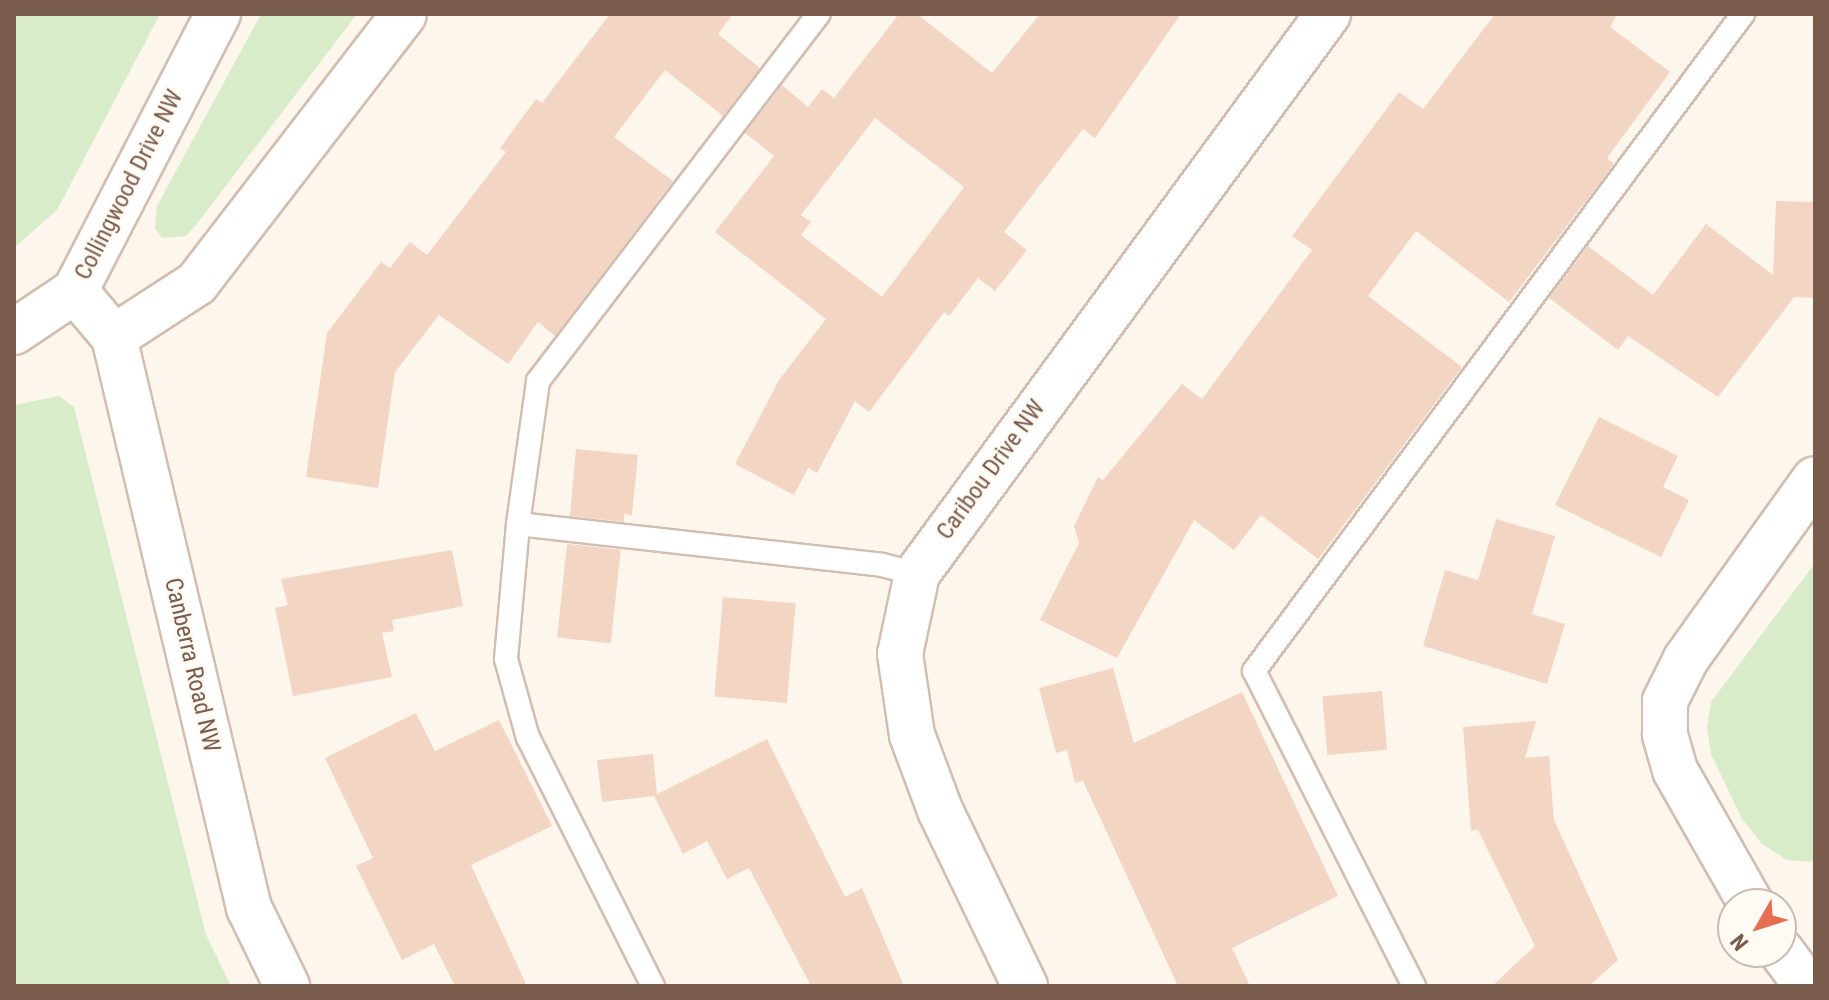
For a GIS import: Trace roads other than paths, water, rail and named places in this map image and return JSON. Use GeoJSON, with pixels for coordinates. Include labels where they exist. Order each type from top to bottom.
{"type":"FeatureCollection","features":[{"type":"Feature","properties":{"kind":"street","name":"Collingwood Drive NW"},"geometry":{"type":"LineString","coordinates":[[14,332],[75,291],[218,14]]}},
{"type":"Feature","properties":{"kind":"street"},"geometry":{"type":"LineString","coordinates":[[114,337],[197,283],[404,14]]}},
{"type":"Feature","properties":{"kind":"street","name":"Caribou Drive NW"},"geometry":{"type":"LineString","coordinates":[[1025,986],[940,810],[912,735],[900,654],[917,574],[1328,14]]}},
{"type":"Feature","properties":{"kind":"street","name":"Canberra Road NW"},"geometry":{"type":"LineString","coordinates":[[75,291],[114,337],[249,908],[287,986]]}},
{"type":"Feature","properties":{"kind":"street"},"geometry":{"type":"LineString","coordinates":[[1742,888],[1675,770],[1665,734],[1665,701],[1686,659],[1815,479]]}},
{"type":"Feature","properties":{"kind":"street"},"geometry":{"type":"LineString","coordinates":[[1794,968],[1807,986]]}},
{"type":"Feature","properties":{"kind":"lane"},"geometry":{"type":"LineString","coordinates":[[653,986],[528,738],[506,659],[518,524],[538,381],[819,14]]}},
{"type":"Feature","properties":{"kind":"lane"},"geometry":{"type":"LineString","coordinates":[[1414,986],[1254,671],[1743,14]]}},
{"type":"Feature","properties":{"kind":"lane"},"geometry":{"type":"LineString","coordinates":[[518,524],[882,565],[917,574]]}}]}
